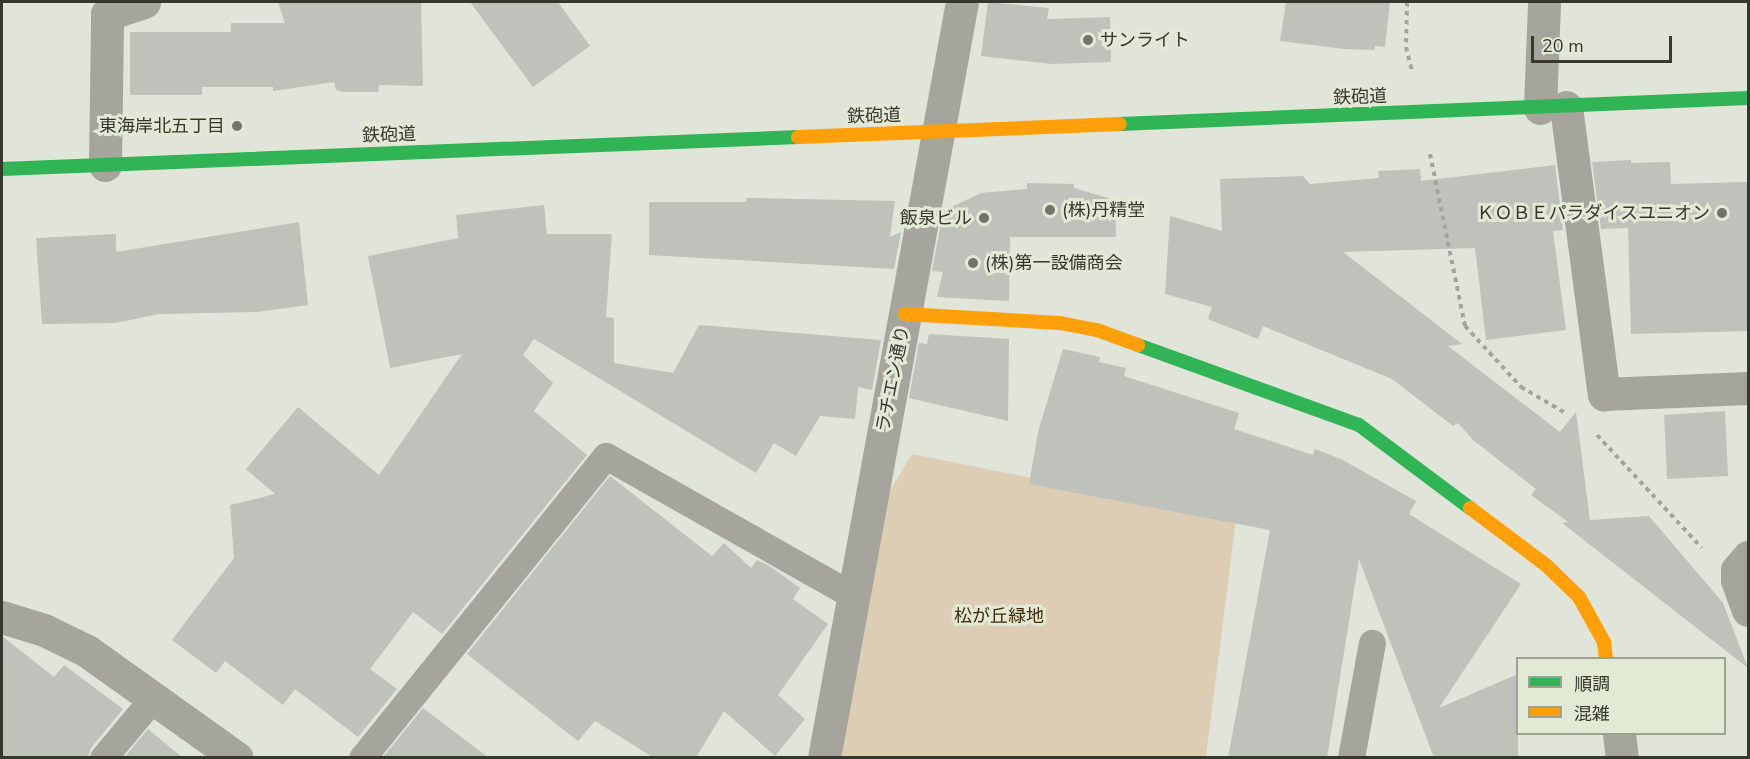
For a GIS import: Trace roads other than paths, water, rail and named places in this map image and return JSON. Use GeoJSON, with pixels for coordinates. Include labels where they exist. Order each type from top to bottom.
{"type":"FeatureCollection","features":[{"type":"Feature","properties":{"kind":"street"},"geometry":{"type":"LineString","coordinates":[[105,165],[107,14],[144,2]]}},
{"type":"Feature","properties":{"kind":"street","name":"ラチエン通り"},"geometry":{"type":"LineString","coordinates":[[824,758],[962,2]]}},
{"type":"Feature","properties":{"kind":"street"},"geometry":{"type":"LineString","coordinates":[[1544,2],[1553,107],[1604,394],[1749,388]]}},
{"type":"Feature","properties":{"kind":"street","name":"鉄砲道"},"geometry":{"type":"LineString","coordinates":[[2,169],[1749,98]]}},
{"type":"Feature","properties":{"kind":"street"},"geometry":{"type":"LineString","coordinates":[[905,314],[1059,323],[1097,330],[1359,425],[1546,565],[1579,597],[1604,642],[1606,657]]}},
{"type":"Feature","properties":{"kind":"street"},"geometry":{"type":"LineString","coordinates":[[1743,564],[1737,580],[1749,610]]}},
{"type":"Feature","properties":{"kind":"street"},"geometry":{"type":"LineString","coordinates":[[2,617],[44,630],[87,651],[235,757]]}},
{"type":"Feature","properties":{"kind":"street"},"geometry":{"type":"LineString","coordinates":[[1619,735],[1623,758]]}},
{"type":"Feature","properties":{"kind":"lane"},"geometry":{"type":"LineString","coordinates":[[362,758],[606,456],[852,595]]}},
{"type":"Feature","properties":{"kind":"lane"},"geometry":{"type":"LineString","coordinates":[[1351,758],[1372,643]]}},
{"type":"Feature","properties":{"kind":"lane"},"geometry":{"type":"LineString","coordinates":[[103,758],[154,697]]}},
{"type":"Feature","properties":{"kind":"place","name":"サンライト"},"geometry":{"type":"Point","coordinates":[1088,40]}},
{"type":"Feature","properties":{"kind":"place","name":"東海岸北五丁目"},"geometry":{"type":"Point","coordinates":[237,126]}},
{"type":"Feature","properties":{"kind":"place","name":"(株)丹精堂"},"geometry":{"type":"Point","coordinates":[1050,210]}},
{"type":"Feature","properties":{"kind":"place","name":"ＫＯＢＥパラダイスユニオン"},"geometry":{"type":"Point","coordinates":[1722,213]}},
{"type":"Feature","properties":{"kind":"place","name":"飯泉ビル"},"geometry":{"type":"Point","coordinates":[984,218]}},
{"type":"Feature","properties":{"kind":"place","name":"(株)第一設備商会"},"geometry":{"type":"Point","coordinates":[973,263]}},
{"type":"Feature","properties":{"kind":"park label","name":"松が丘緑地"},"geometry":{"type":"Point","coordinates":[999,616]}}]}
